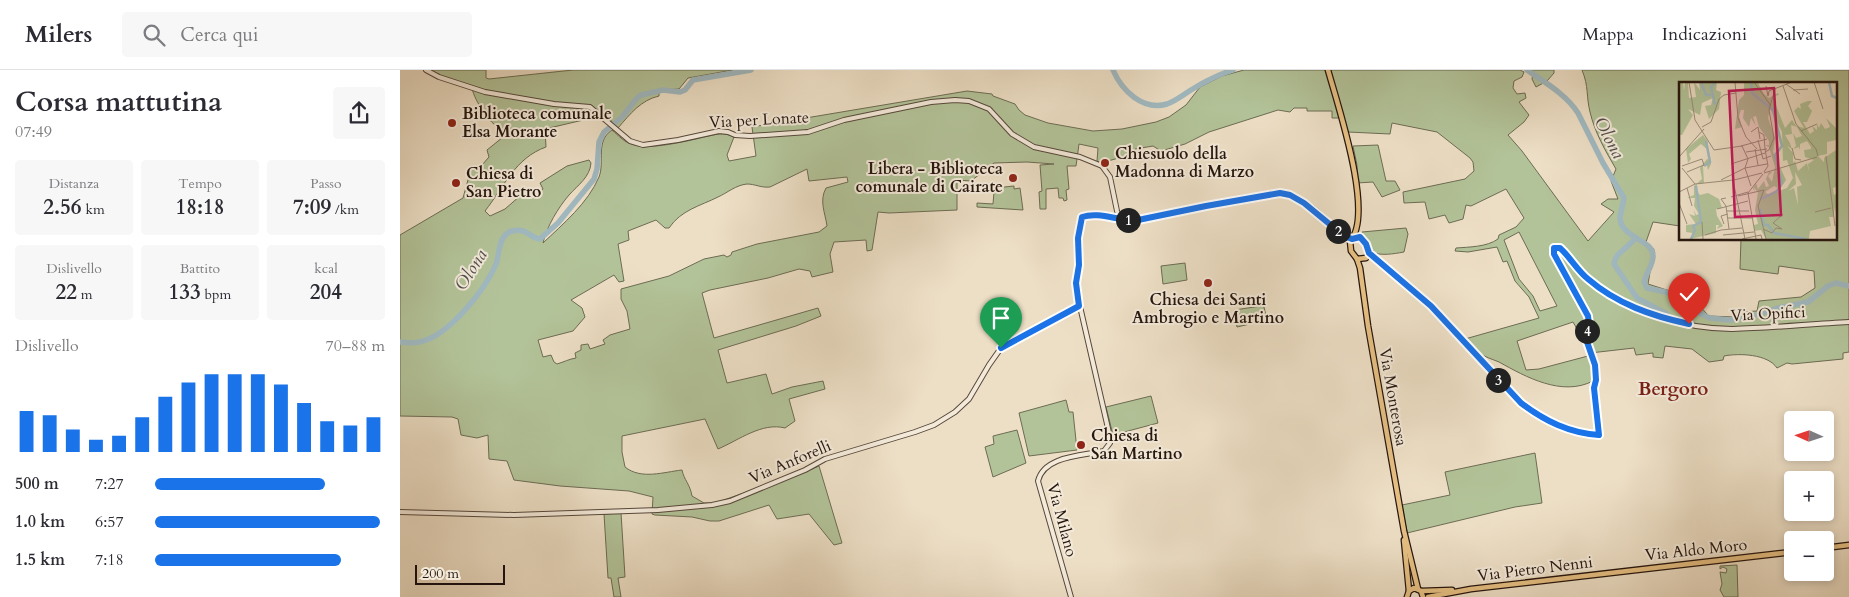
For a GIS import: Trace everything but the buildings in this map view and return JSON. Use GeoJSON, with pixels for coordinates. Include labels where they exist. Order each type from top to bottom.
{"type":"FeatureCollection","features":[{"type":"Feature","properties":{"kind":"main road"},"geometry":{"type":"LineString","coordinates":[[1328,70],[1354,164],[1358,211],[1360,237],[1366,244],[1363,257],[1351,251],[1352,240],[1357,232],[1358,211]]}},
{"type":"Feature","properties":{"kind":"main road"},"geometry":{"type":"LineString","coordinates":[[1352,240],[1360,237]]}},
{"type":"Feature","properties":{"kind":"main road","name":"Via Monterosa"},"geometry":{"type":"LineString","coordinates":[[1363,257],[1360,268],[1368,326],[1404,531],[1409,591]]}},
{"type":"Feature","properties":{"kind":"main road","name":"Via Monterosa"},"geometry":{"type":"LineString","coordinates":[[1404,531],[1422,597]]}},
{"type":"Feature","properties":{"kind":"main road"},"geometry":{"type":"LineString","coordinates":[[1834,547],[1849,545]]}},
{"type":"Feature","properties":{"kind":"main road","name":"Via Aldo Moro"},"geometry":{"type":"LineString","coordinates":[[1602,573],[1784,553]]}},
{"type":"Feature","properties":{"kind":"main road","name":"Via Pietro Nenni"},"geometry":{"type":"LineString","coordinates":[[1428,597],[1471,589],[1602,573]]}},
{"type":"Feature","properties":{"kind":"main road","name":"Via Pietro Nenni"},"geometry":{"type":"LineString","coordinates":[[1409,591],[1414,588],[1420,590],[1471,589]]}},
{"type":"Feature","properties":{"kind":"main road"},"geometry":{"type":"LineString","coordinates":[[1407,597],[1409,591]]}},
{"type":"Feature","properties":{"kind":"street","name":"Via per Lonate"},"geometry":{"type":"LineString","coordinates":[[426,70],[439,77],[472,89],[554,104],[586,106],[600,114],[630,141],[643,145],[719,131],[740,136],[808,132],[844,120],[940,101],[969,101],[986,108],[1012,134],[1034,147],[1080,157],[1102,166],[1110,177],[1117,211]]}},
{"type":"Feature","properties":{"kind":"street"},"geometry":{"type":"LineString","coordinates":[[1079,306],[1076,289],[1079,265],[1078,238],[1082,217],[1090,215],[1138,220],[1280,193],[1290,195],[1311,208],[1344,236],[1352,240]]}},
{"type":"Feature","properties":{"kind":"street"},"geometry":{"type":"LineString","coordinates":[[1112,217],[1117,211],[1120,218]]}},
{"type":"Feature","properties":{"kind":"street","name":"Via Opifici"},"geometry":{"type":"LineString","coordinates":[[1363,257],[1376,261],[1431,306],[1521,403],[1538,416],[1581,433],[1599,435],[1594,388],[1596,380],[1595,365],[1586,339],[1589,320],[1554,254],[1554,248],[1560,248],[1587,279],[1617,300],[1667,319],[1731,329],[1849,322]]}},
{"type":"Feature","properties":{"kind":"street","name":"Via Milano"},"geometry":{"type":"LineString","coordinates":[[1071,597],[1038,487],[1039,476],[1042,470],[1052,462],[1104,451],[1110,443],[1079,306]]}},
{"type":"Feature","properties":{"kind":"street","name":"Via Anforelli"},"geometry":{"type":"LineString","coordinates":[[400,512],[514,515],[658,510],[712,505],[730,501],[805,470],[825,459],[934,425],[955,412],[969,399],[989,364],[1001,348],[1079,306]]}},
{"type":"Feature","properties":{"kind":"green space"},"geometry":{"type":"Polygon","coordinates":[[[431,70],[486,70],[486,78],[489,79],[573,70],[733,70],[688,78],[679,89],[659,90],[659,96],[641,104],[618,128],[603,112],[596,117],[545,129],[546,147],[526,158],[518,166],[485,211],[490,216],[505,209],[528,189],[534,196],[543,189],[540,183],[567,166],[589,160],[591,163],[588,172],[557,211],[547,230],[543,243],[574,213],[594,187],[601,171],[602,146],[607,135],[612,130],[628,143],[641,146],[669,144],[726,134],[734,137],[727,155],[729,161],[756,156],[752,127],[967,91],[992,94],[1015,104],[1025,115],[1048,123],[1093,131],[1122,129],[1156,122],[1169,117],[1186,105],[1200,87],[1222,76],[1244,70],[1520,70],[1524,72],[1522,77],[1514,81],[1513,88],[1517,94],[1525,93],[1526,98],[1519,102],[1529,115],[1524,122],[1508,135],[1522,151],[1588,241],[1614,212],[1601,204],[1608,199],[1618,199],[1611,181],[1616,169],[1595,127],[1590,112],[1586,81],[1582,70],[1849,70],[1849,352],[1843,353],[1843,359],[1787,363],[1777,368],[1773,363],[1760,357],[1730,355],[1724,356],[1723,360],[1709,362],[1692,349],[1665,346],[1663,358],[1653,357],[1653,353],[1636,355],[1634,348],[1590,353],[1587,335],[1581,336],[1573,322],[1517,341],[1526,370],[1539,369],[1588,356],[1594,378],[1593,381],[1569,387],[1557,386],[1532,379],[1483,355],[1465,339],[1539,318],[1529,297],[1515,281],[1507,261],[1503,262],[1497,247],[1468,252],[1455,251],[1456,248],[1494,242],[1498,239],[1499,235],[1516,227],[1524,218],[1506,189],[1471,206],[1466,205],[1463,219],[1449,223],[1445,215],[1429,219],[1425,202],[1404,203],[1403,192],[1465,179],[1474,171],[1473,162],[1470,158],[1437,132],[1392,123],[1390,134],[1348,132],[1344,118],[1332,118],[1332,111],[1307,111],[1307,108],[1294,108],[1290,112],[1278,110],[1209,132],[1185,144],[1161,151],[1153,146],[1135,149],[1136,153],[1101,163],[1097,161],[1098,148],[1079,144],[1076,166],[1067,166],[1069,189],[1066,190],[1067,200],[1064,201],[1063,198],[1059,198],[1058,188],[1046,189],[1046,209],[1040,209],[1039,192],[1042,191],[1040,165],[1054,164],[1027,162],[994,163],[971,181],[957,180],[957,210],[878,212],[872,250],[867,251],[866,240],[834,242],[830,254],[833,272],[812,277],[810,271],[799,269],[702,293],[714,338],[818,308],[821,316],[796,326],[718,350],[727,383],[766,374],[772,394],[792,387],[823,381],[825,389],[789,399],[795,421],[785,428],[768,427],[718,449],[705,419],[622,436],[622,452],[625,467],[631,471],[645,474],[682,470],[692,496],[704,503],[715,503],[808,467],[812,469],[819,466],[842,543],[834,545],[809,514],[777,519],[769,505],[719,521],[655,515],[652,514],[653,497],[629,491],[560,486],[514,480],[507,461],[489,459],[488,435],[477,438],[461,435],[458,419],[452,417],[400,416],[400,235],[463,198],[471,169],[482,165],[489,157],[487,150],[513,129],[496,126],[479,105],[472,89],[430,72],[431,70]],[[807,169],[770,187],[747,184],[735,187],[685,213],[669,228],[665,228],[656,220],[628,231],[629,240],[618,244],[624,281],[619,282],[614,275],[571,300],[582,308],[585,317],[573,331],[538,340],[543,357],[551,355],[557,364],[576,358],[575,353],[581,350],[581,345],[588,344],[590,349],[605,344],[603,340],[610,335],[630,329],[627,311],[621,299],[621,289],[669,276],[704,259],[724,255],[727,257],[732,252],[757,244],[819,232],[827,226],[823,207],[823,197],[826,188],[848,182],[847,177],[809,181],[807,169]],[[1519,232],[1504,240],[1519,279],[1533,296],[1540,311],[1557,306],[1519,232]]]}},
{"type":"Feature","properties":{"kind":"green space"},"geometry":{"type":"Polygon","coordinates":[[[1529,70],[1554,70],[1554,73],[1547,81],[1536,87],[1532,79],[1533,73],[1529,70]]]}},
{"type":"Feature","properties":{"kind":"green space"},"geometry":{"type":"Polygon","coordinates":[[[1378,145],[1386,181],[1395,181],[1400,190],[1382,197],[1373,182],[1357,183],[1357,165],[1353,146],[1378,145]]]}},
{"type":"Feature","properties":{"kind":"green space"},"geometry":{"type":"Polygon","coordinates":[[[993,186],[995,188],[1014,186],[1014,189],[1020,188],[1023,210],[977,207],[977,203],[993,204],[993,186]]]}},
{"type":"Feature","properties":{"kind":"green space"},"geometry":{"type":"Polygon","coordinates":[[[1406,228],[1408,234],[1404,252],[1391,254],[1371,252],[1362,232],[1406,228]]]}},
{"type":"Feature","properties":{"kind":"green space"},"geometry":{"type":"Polygon","coordinates":[[[1185,263],[1187,280],[1163,284],[1161,266],[1185,263]]]}},
{"type":"Feature","properties":{"kind":"green space"},"geometry":{"type":"Polygon","coordinates":[[[1264,307],[1267,320],[1237,327],[1234,310],[1264,307]]]}},
{"type":"Feature","properties":{"kind":"green space"},"geometry":{"type":"Polygon","coordinates":[[[1151,396],[1158,423],[1113,435],[1106,407],[1151,396]]]}},
{"type":"Feature","properties":{"kind":"green space"},"geometry":{"type":"Polygon","coordinates":[[[1066,400],[1069,412],[1073,412],[1077,450],[1029,456],[1019,413],[1066,400]]]}},
{"type":"Feature","properties":{"kind":"green space"},"geometry":{"type":"Polygon","coordinates":[[[1017,430],[1026,463],[993,477],[985,447],[994,444],[993,436],[1017,430]]]}},
{"type":"Feature","properties":{"kind":"green space"},"geometry":{"type":"Polygon","coordinates":[[[1535,453],[1542,503],[1515,507],[1407,533],[1402,505],[1450,495],[1445,472],[1535,453]]]}},
{"type":"Feature","properties":{"kind":"green space"},"geometry":{"type":"Polygon","coordinates":[[[621,513],[625,577],[618,578],[621,597],[614,597],[611,578],[608,578],[604,514],[621,513]]]}},
{"type":"Feature","properties":{"kind":"green space"},"geometry":{"type":"Polygon","coordinates":[[[1737,565],[1738,597],[1724,597],[1720,590],[1722,584],[1720,572],[1726,573],[1727,569],[1723,567],[1720,569],[1720,566],[1737,565]]]}},
{"type":"Feature","properties":{"kind":"waterway","name":"Olona"},"geometry":{"type":"LineString","coordinates":[[400,342],[417,343],[430,338],[442,331],[464,311],[491,275],[496,264],[500,245],[507,233],[521,230],[540,239],[558,223],[594,179],[597,169],[599,142],[604,132],[622,117],[637,98],[641,95],[663,90],[680,92],[685,90],[693,80],[751,70]]}},
{"type":"Feature","properties":{"kind":"waterway","name":"Olona"},"geometry":{"type":"LineString","coordinates":[[1113,70],[1122,85],[1134,98],[1150,105],[1170,103],[1206,81],[1233,70]]}},
{"type":"Feature","properties":{"kind":"waterway","name":"Olona"},"geometry":{"type":"LineString","coordinates":[[1527,70],[1561,94],[1578,113],[1603,163],[1624,198],[1620,217],[1621,224],[1625,230],[1647,245],[1653,255],[1644,282],[1647,288],[1674,294],[1689,301],[1701,314],[1710,318],[1729,320],[1750,317],[1778,308],[1808,302],[1828,286],[1836,283],[1849,286]]}},
{"type":"Feature","properties":{"kind":"waterway","name":"Olona"},"geometry":{"type":"LineString","coordinates":[[1635,238],[1617,256],[1614,264],[1637,298],[1667,314]]}},
{"type":"Feature","properties":{"kind":"place","name":"Biblioteca comunale Elsa Morante"},"geometry":{"type":"Point","coordinates":[452,123]}},
{"type":"Feature","properties":{"kind":"place","name":"Chiesuolo della Madonna di Marzo"},"geometry":{"type":"Point","coordinates":[1105,163]}},
{"type":"Feature","properties":{"kind":"place","name":"Libera - Biblioteca comunale di Cairate"},"geometry":{"type":"Point","coordinates":[1013,178]}},
{"type":"Feature","properties":{"kind":"place","name":"Chiesa di San Pietro"},"geometry":{"type":"Point","coordinates":[456,183]}},
{"type":"Feature","properties":{"kind":"place","name":"Chiesa dei Santi Ambrogio e Martino"},"geometry":{"type":"Point","coordinates":[1208,283]}},
{"type":"Feature","properties":{"kind":"place","name":"Chiesa di San Martino"},"geometry":{"type":"Point","coordinates":[1081,445]}},
{"type":"Feature","properties":{"kind":"district","name":"Bergoro"},"geometry":{"type":"Point","coordinates":[1673,389]}},
{"type":"Feature","properties":{"kind":"route"},"geometry":{"type":"LineString","coordinates":[[1001,348],[1079,306],[1076,283],[1079,265],[1078,238],[1082,217],[1095,215],[1138,220],[1213,204],[1280,193],[1290,195],[1304,203],[1344,236],[1352,239],[1357,236],[1364,240],[1369,253],[1376,261],[1431,306],[1488,370],[1521,403],[1538,416],[1572,431],[1599,435],[1594,388],[1596,373],[1595,365],[1586,345],[1586,334],[1589,324],[1588,316],[1554,254],[1554,248],[1560,248],[1587,279],[1621,303],[1667,319],[1689,324]]}}]}
